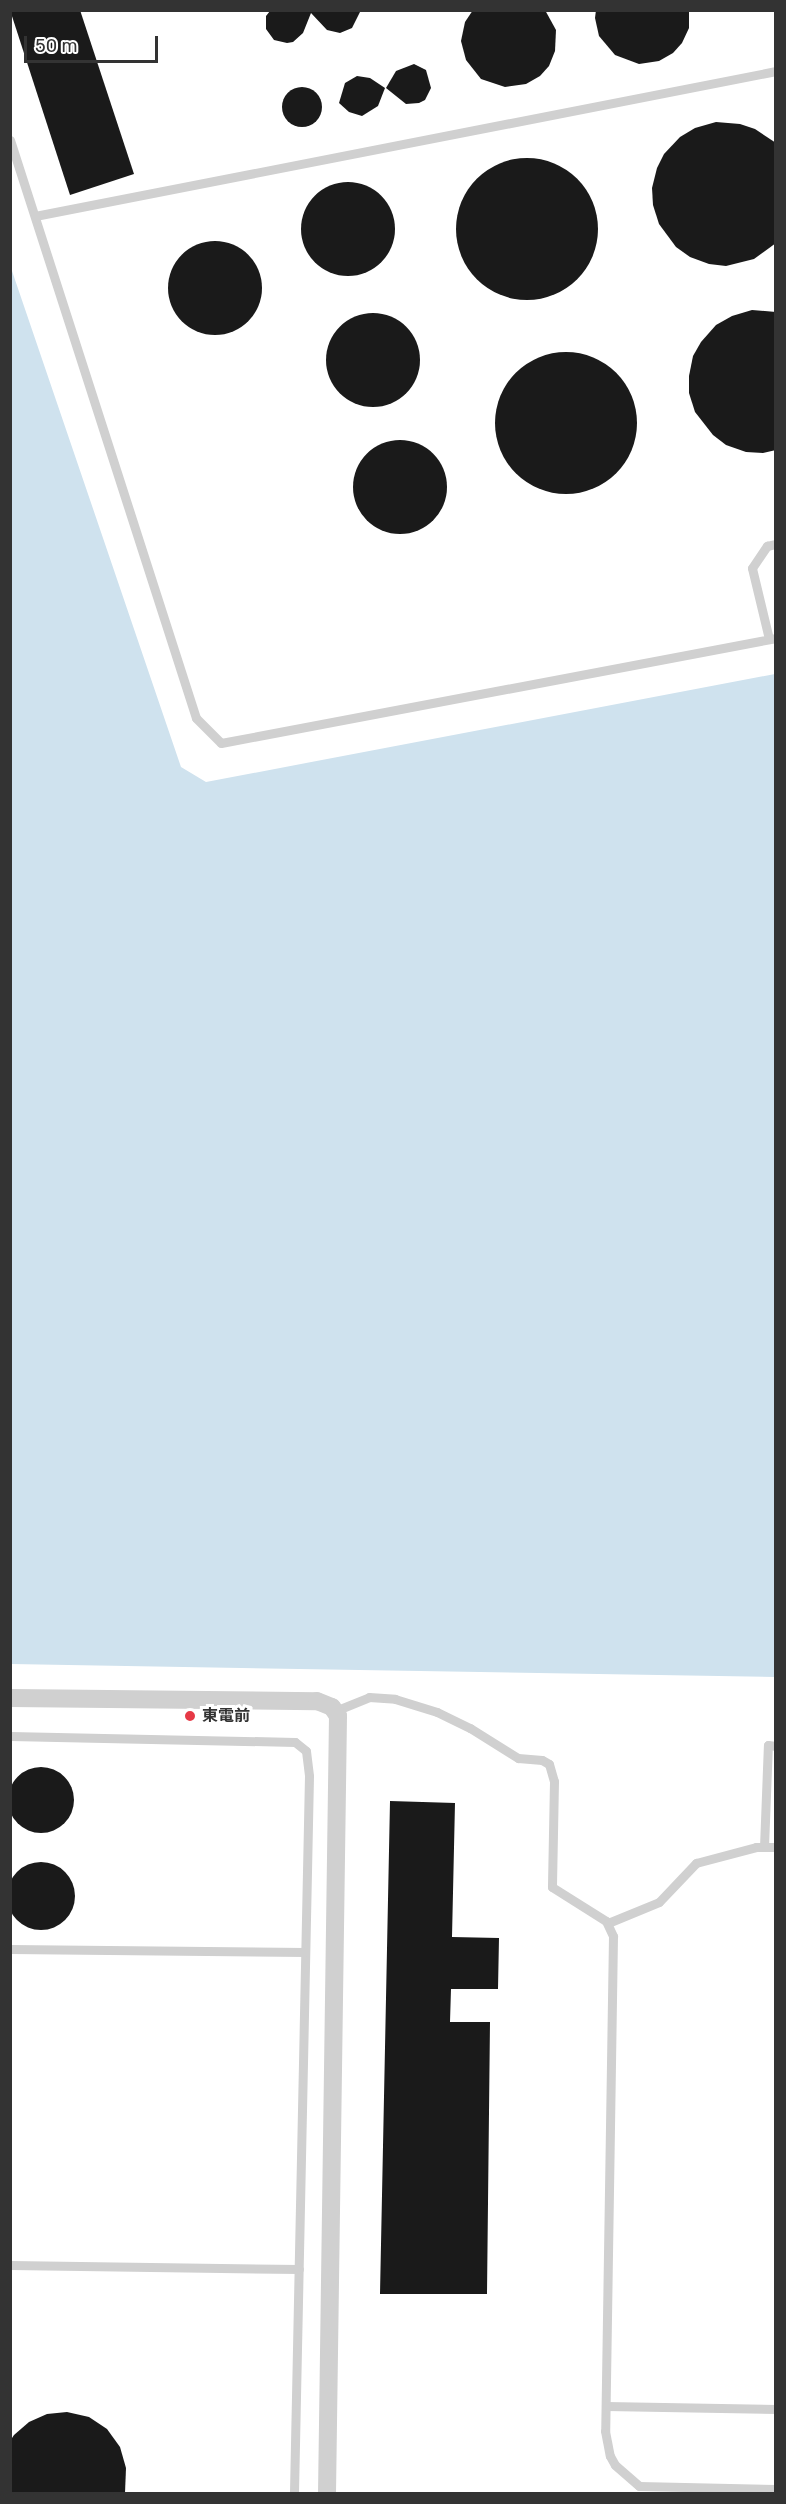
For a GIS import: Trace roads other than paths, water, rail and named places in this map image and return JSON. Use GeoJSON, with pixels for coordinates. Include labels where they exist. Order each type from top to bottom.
{"type":"FeatureCollection","features":[{"type":"Feature","properties":{"kind":"street"},"geometry":{"type":"LineString","coordinates":[[10,1698],[317,1701],[327,1704],[336,1711],[338,1734],[327,2493]]}},
{"type":"Feature","properties":{"kind":"lane"},"geometry":{"type":"LineString","coordinates":[[35,216],[776,71]]}},
{"type":"Feature","properties":{"kind":"lane"},"geometry":{"type":"LineString","coordinates":[[10,141],[196,718],[221,743],[772,639],[752,568],[767,546],[776,544]]}},
{"type":"Feature","properties":{"kind":"lane"},"geometry":{"type":"LineString","coordinates":[[336,1711],[369,1697],[403,1701],[437,1712],[470,1728],[518,1758],[542,1760],[549,1764],[554,1781],[552,1887],[608,1923],[614,1947],[605,2431],[610,2456],[615,2465],[639,2486],[776,2489]]}},
{"type":"Feature","properties":{"kind":"lane"},"geometry":{"type":"LineString","coordinates":[[10,1736],[295,1742],[306,1751],[309,1763],[294,2493]]}},
{"type":"Feature","properties":{"kind":"lane"},"geometry":{"type":"LineString","coordinates":[[764,1847],[768,1746],[776,1746]]}},
{"type":"Feature","properties":{"kind":"lane"},"geometry":{"type":"LineString","coordinates":[[608,1923],[659,1902],[696,1863],[764,1847],[776,1847]]}},
{"type":"Feature","properties":{"kind":"lane"},"geometry":{"type":"LineString","coordinates":[[10,1949],[305,1952]]}},
{"type":"Feature","properties":{"kind":"lane"},"geometry":{"type":"LineString","coordinates":[[10,2265],[299,2269]]}},
{"type":"Feature","properties":{"kind":"lane"},"geometry":{"type":"LineString","coordinates":[[606,2406],[776,2409]]}},
{"type":"Feature","properties":{"kind":"water"},"geometry":{"type":"Polygon","coordinates":[[[11,268],[181,767],[206,782],[775,674],[775,1677],[11,1664],[11,268]]]}},
{"type":"Feature","properties":{"kind":"place","name":"東電前"},"geometry":{"type":"Point","coordinates":[190,1716]}}]}
